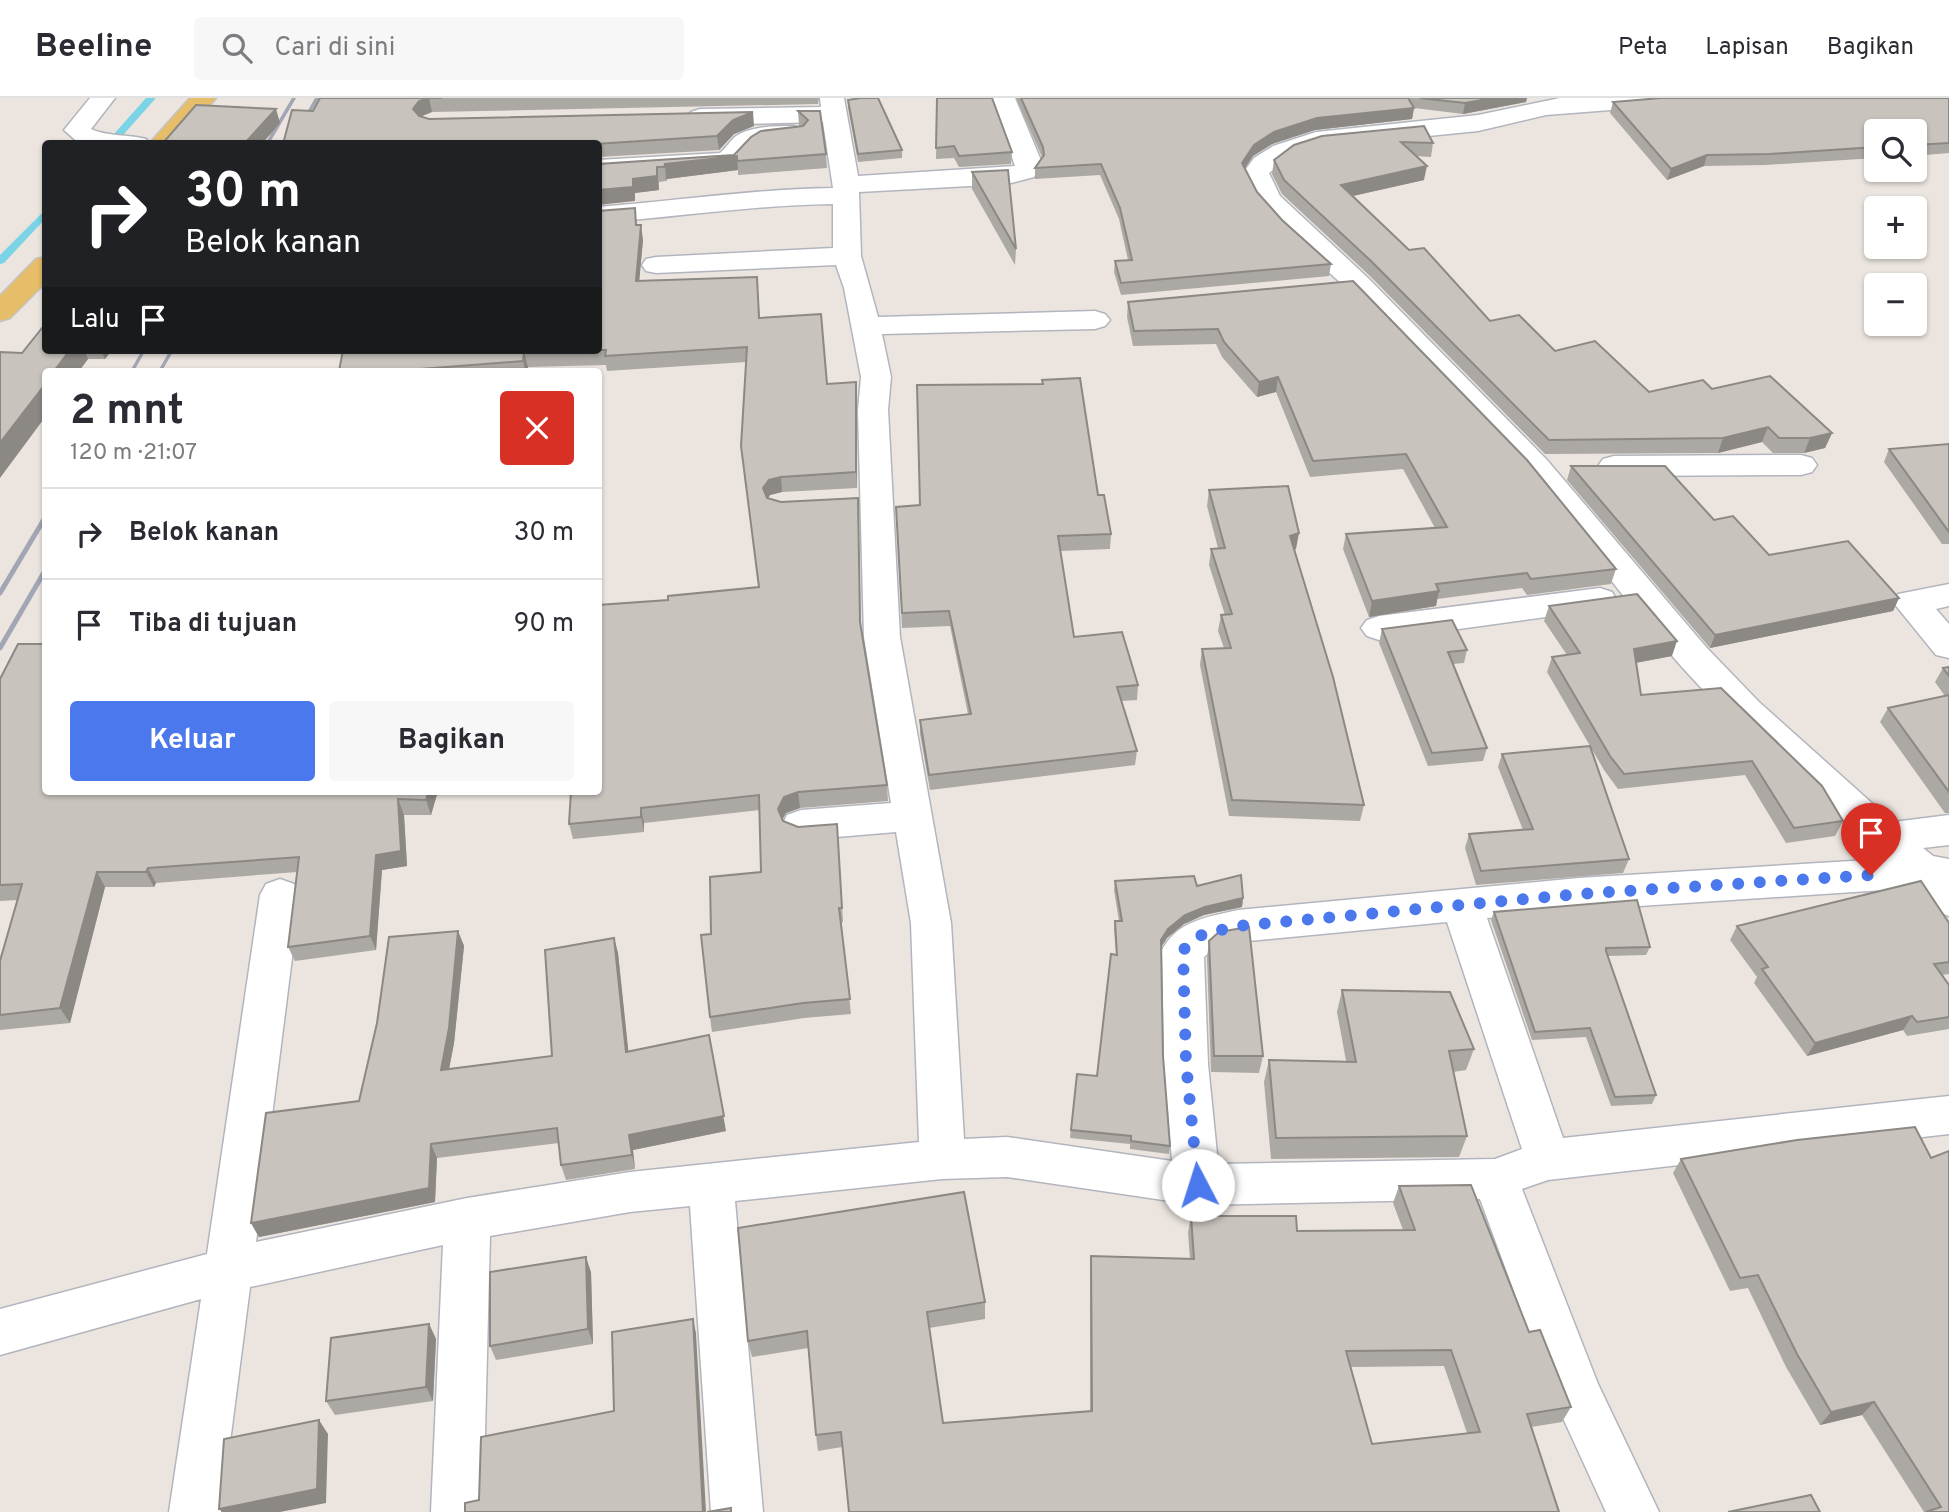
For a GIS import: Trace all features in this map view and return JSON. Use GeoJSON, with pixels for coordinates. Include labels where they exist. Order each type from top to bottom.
{"type":"FeatureCollection","features":[{"type":"Feature","properties":{"kind":"main road"},"geometry":{"type":"LineString","coordinates":[[166,140],[204,98]]}},
{"type":"Feature","properties":{"kind":"main road"},"geometry":{"type":"LineString","coordinates":[[0,312],[42,269]]}},
{"type":"Feature","properties":{"kind":"street"},"geometry":{"type":"LineString","coordinates":[[103,98],[77,130],[80,134],[106,140]]}},
{"type":"Feature","properties":{"kind":"street"},"geometry":{"type":"LineString","coordinates":[[602,215],[704,208],[772,197],[1007,176],[1025,171],[1027,158],[1003,98]]}},
{"type":"Feature","properties":{"kind":"street"},"geometry":{"type":"LineString","coordinates":[[1675,98],[1511,105],[1478,123],[1316,140],[1296,145],[1263,164],[1256,173],[1260,186],[1270,201],[1358,284],[1536,467],[1693,656],[1746,711],[1885,838],[1941,880]]}},
{"type":"Feature","properties":{"kind":"street"},"geometry":{"type":"LineString","coordinates":[[681,117],[834,117]]}},
{"type":"Feature","properties":{"kind":"street"},"geometry":{"type":"LineString","coordinates":[[834,117],[846,190],[847,256],[858,289],[876,377],[863,500],[881,637],[931,923],[942,1159]]}},
{"type":"Feature","properties":{"kind":"street"},"geometry":{"type":"LineString","coordinates":[[602,168],[726,161],[732,159],[743,142],[765,135],[809,134],[834,117]]}},
{"type":"Feature","properties":{"kind":"street"},"geometry":{"type":"LineString","coordinates":[[656,265],[847,256]]}},
{"type":"Feature","properties":{"kind":"street"},"geometry":{"type":"LineString","coordinates":[[1317,288],[1358,284]]}},
{"type":"Feature","properties":{"kind":"street"},"geometry":{"type":"LineString","coordinates":[[864,326],[1095,320]]}},
{"type":"Feature","properties":{"kind":"street"},"geometry":{"type":"LineString","coordinates":[[1536,467],[1801,465]]}},
{"type":"Feature","properties":{"kind":"street"},"geometry":{"type":"LineString","coordinates":[[1380,628],[1640,594]]}},
{"type":"Feature","properties":{"kind":"street"},"geometry":{"type":"LineString","coordinates":[[1949,595],[1910,602],[1949,646]]}},
{"type":"Feature","properties":{"kind":"street"},"geometry":{"type":"LineString","coordinates":[[801,825],[911,816]]}},
{"type":"Feature","properties":{"kind":"street"},"geometry":{"type":"LineString","coordinates":[[1885,838],[1949,830]]}},
{"type":"Feature","properties":{"kind":"street"},"geometry":{"type":"LineString","coordinates":[[1198,1185],[1186,1063],[1183,950],[1203,934],[1238,926],[1462,905],[1941,880]]}},
{"type":"Feature","properties":{"kind":"street"},"geometry":{"type":"LineString","coordinates":[[195,1512],[231,1269],[257,1052],[280,895]]}},
{"type":"Feature","properties":{"kind":"street"},"geometry":{"type":"LineString","coordinates":[[1462,905],[1548,1160]]}},
{"type":"Feature","properties":{"kind":"street"},"geometry":{"type":"LineString","coordinates":[[0,1332],[231,1269],[467,1219],[630,1192],[942,1159],[1007,1157],[1198,1185],[1495,1179],[1548,1160],[1949,1115]]}},
{"type":"Feature","properties":{"kind":"street"},"geometry":{"type":"LineString","coordinates":[[1495,1179],[1577,1394],[1633,1512]]}},
{"type":"Feature","properties":{"kind":"street"},"geometry":{"type":"LineString","coordinates":[[711,1183],[737,1512]]}},
{"type":"Feature","properties":{"kind":"street"},"geometry":{"type":"LineString","coordinates":[[457,1512],[467,1219]]}},
{"type":"Feature","properties":{"kind":"building"},"geometry":{"type":"Polygon","coordinates":[[[320,98],[429,98],[419,101],[413,109],[419,116],[429,119],[753,112],[733,120],[717,136],[602,144],[602,140],[284,140],[292,110],[313,111],[320,98]]]}},
{"type":"Feature","properties":{"kind":"building"},"geometry":{"type":"Polygon","coordinates":[[[878,98],[902,150],[858,154],[848,100],[878,98]]]}},
{"type":"Feature","properties":{"kind":"building"},"geometry":{"type":"Polygon","coordinates":[[[937,98],[992,98],[1012,152],[959,156],[954,146],[936,148],[937,98]]]}},
{"type":"Feature","properties":{"kind":"building"},"geometry":{"type":"Polygon","coordinates":[[[1021,98],[1408,98],[1414,108],[1317,118],[1274,132],[1254,145],[1242,163],[1257,192],[1282,220],[1331,264],[1121,283],[1115,261],[1132,260],[1120,208],[1101,164],[1035,168],[1044,155],[1043,147],[1021,98]]]}},
{"type":"Feature","properties":{"kind":"building"},"geometry":{"type":"Polygon","coordinates":[[[1420,98],[1493,98],[1465,103],[1420,98]]]}},
{"type":"Feature","properties":{"kind":"building"},"geometry":{"type":"Polygon","coordinates":[[[1661,98],[1949,98],[1949,143],[1927,144],[1927,119],[1864,119],[1864,148],[1707,155],[1671,169],[1613,102],[1661,98]]]}},
{"type":"Feature","properties":{"kind":"building"},"geometry":{"type":"Polygon","coordinates":[[[196,105],[276,109],[248,140],[165,140],[196,105]]]}},
{"type":"Feature","properties":{"kind":"building"},"geometry":{"type":"Polygon","coordinates":[[[798,111],[820,111],[826,154],[737,161],[737,156],[665,164],[664,167],[657,167],[657,176],[633,179],[633,187],[602,190],[602,164],[734,155],[751,137],[761,131],[803,126],[808,120],[798,111]]]}},
{"type":"Feature","properties":{"kind":"building"},"geometry":{"type":"Polygon","coordinates":[[[1424,126],[1433,143],[1401,142],[1427,166],[1341,185],[1409,250],[1424,248],[1490,321],[1519,315],[1555,351],[1595,341],[1649,392],[1703,380],[1712,389],[1770,376],[1832,433],[1810,438],[1779,438],[1768,427],[1723,438],[1549,440],[1372,262],[1284,180],[1274,160],[1294,145],[1322,136],[1424,126]]]}},
{"type":"Feature","properties":{"kind":"building"},"geometry":{"type":"Polygon","coordinates":[[[1008,170],[1016,249],[972,172],[1008,170]]]}},
{"type":"Feature","properties":{"kind":"building"},"geometry":{"type":"Polygon","coordinates":[[[635,208],[636,225],[641,225],[636,281],[757,277],[759,318],[821,314],[827,384],[856,382],[856,472],[781,477],[769,480],[763,488],[767,498],[781,502],[858,498],[860,622],[887,785],[798,792],[784,797],[778,809],[783,821],[798,827],[837,824],[842,908],[839,908],[850,999],[710,1017],[701,935],[711,934],[710,877],[761,872],[759,795],[641,808],[641,817],[569,824],[571,795],[602,795],[602,605],[668,600],[668,596],[759,587],[741,446],[747,347],[605,356],[606,350],[602,350],[602,211],[635,208]]]}},
{"type":"Feature","properties":{"kind":"building"},"geometry":{"type":"Polygon","coordinates":[[[1353,281],[1527,460],[1616,569],[1531,579],[1527,573],[1436,584],[1439,591],[1372,601],[1346,534],[1447,527],[1406,454],[1313,461],[1278,377],[1259,382],[1224,342],[1218,329],[1134,331],[1128,302],[1353,281]]]}},
{"type":"Feature","properties":{"kind":"building"},"geometry":{"type":"Polygon","coordinates":[[[42,328],[42,354],[67,354],[56,368],[42,368],[42,388],[0,443],[0,352],[22,353],[42,328]]]}},
{"type":"Feature","properties":{"kind":"building"},"geometry":{"type":"Polygon","coordinates":[[[342,354],[524,354],[523,361],[433,368],[340,368],[342,354]]]}},
{"type":"Feature","properties":{"kind":"building"},"geometry":{"type":"Polygon","coordinates":[[[1080,378],[1098,495],[1104,495],[1111,534],[1058,536],[1074,637],[1122,632],[1138,685],[1117,687],[1137,751],[929,775],[920,720],[971,714],[949,611],[902,613],[896,507],[920,505],[917,385],[1043,384],[1042,380],[1080,378]]]}},
{"type":"Feature","properties":{"kind":"building"},"geometry":{"type":"Polygon","coordinates":[[[1949,444],[1949,532],[1889,449],[1949,444]]]}},
{"type":"Feature","properties":{"kind":"building"},"geometry":{"type":"Polygon","coordinates":[[[1571,466],[1665,466],[1714,520],[1733,516],[1769,555],[1848,541],[1899,598],[1715,635],[1571,466]]]}},
{"type":"Feature","properties":{"kind":"building"},"geometry":{"type":"Polygon","coordinates":[[[1288,486],[1299,533],[1290,536],[1333,677],[1364,805],[1232,800],[1202,649],[1231,648],[1221,615],[1232,614],[1211,549],[1225,548],[1209,490],[1288,486]]]}},
{"type":"Feature","properties":{"kind":"building"},"geometry":{"type":"Polygon","coordinates":[[[1637,594],[1677,641],[1634,649],[1641,695],[1721,688],[1822,786],[1843,821],[1794,828],[1752,761],[1624,774],[1610,756],[1552,657],[1580,653],[1549,606],[1637,594]]]}},
{"type":"Feature","properties":{"kind":"building"},"geometry":{"type":"Polygon","coordinates":[[[1452,620],[1467,650],[1448,652],[1487,748],[1432,753],[1382,629],[1452,620]]]}},
{"type":"Feature","properties":{"kind":"building"},"geometry":{"type":"Polygon","coordinates":[[[18,644],[42,644],[42,795],[428,795],[426,800],[398,799],[401,851],[376,855],[370,936],[288,947],[299,857],[148,868],[146,872],[97,872],[60,1008],[0,1015],[0,961],[22,884],[0,885],[0,679],[18,644]]]}},
{"type":"Feature","properties":{"kind":"building"},"geometry":{"type":"Polygon","coordinates":[[[1949,695],[1949,792],[1888,708],[1949,695]]]}},
{"type":"Feature","properties":{"kind":"building"},"geometry":{"type":"Polygon","coordinates":[[[1590,746],[1629,859],[1481,871],[1469,834],[1533,829],[1502,754],[1590,746]]]}},
{"type":"Feature","properties":{"kind":"building"},"geometry":{"type":"Polygon","coordinates":[[[1241,875],[1243,898],[1185,915],[1168,929],[1161,940],[1163,1056],[1170,1146],[1131,1141],[1131,1136],[1071,1130],[1077,1074],[1097,1076],[1111,954],[1117,955],[1115,921],[1122,921],[1115,881],[1194,876],[1197,886],[1241,875]]]}},
{"type":"Feature","properties":{"kind":"building"},"geometry":{"type":"Polygon","coordinates":[[[1921,881],[1949,923],[1949,962],[1934,964],[1949,985],[1949,1017],[1917,1022],[1912,1016],[1815,1043],[1762,969],[1768,967],[1737,926],[1921,881]]]}},
{"type":"Feature","properties":{"kind":"building"},"geometry":{"type":"Polygon","coordinates":[[[1637,900],[1650,947],[1606,948],[1606,951],[1656,1095],[1615,1097],[1590,1028],[1535,1032],[1494,912],[1637,900]]]}},
{"type":"Feature","properties":{"kind":"building"},"geometry":{"type":"Polygon","coordinates":[[[1249,927],[1263,1056],[1214,1056],[1209,941],[1219,932],[1249,927]]]}},
{"type":"Feature","properties":{"kind":"building"},"geometry":{"type":"Polygon","coordinates":[[[458,931],[449,1028],[441,1070],[552,1056],[545,950],[614,938],[626,1052],[709,1035],[724,1116],[629,1135],[632,1155],[561,1165],[557,1128],[431,1144],[429,1188],[251,1223],[266,1113],[359,1101],[377,1023],[389,937],[458,931]]]}},
{"type":"Feature","properties":{"kind":"building"},"geometry":{"type":"Polygon","coordinates":[[[1342,990],[1450,992],[1474,1049],[1449,1051],[1467,1136],[1276,1138],[1269,1060],[1356,1062],[1342,990]]]}},
{"type":"Feature","properties":{"kind":"building"},"geometry":{"type":"Polygon","coordinates":[[[1915,1127],[1931,1158],[1949,1151],[1949,1512],[1926,1512],[1941,1507],[1874,1402],[1831,1412],[1797,1354],[1758,1275],[1740,1278],[1681,1159],[1797,1140],[1915,1127]]]}},
{"type":"Feature","properties":{"kind":"building"},"geometry":{"type":"Polygon","coordinates":[[[1471,1185],[1529,1332],[1540,1330],[1571,1407],[1527,1414],[1559,1512],[849,1512],[841,1432],[816,1435],[807,1331],[748,1341],[738,1228],[964,1192],[985,1302],[927,1312],[943,1423],[1092,1411],[1091,1256],[1194,1259],[1191,1216],[1296,1216],[1297,1231],[1415,1230],[1399,1186],[1471,1185]],[[1451,1350],[1346,1351],[1372,1444],[1480,1432],[1451,1350]]]}},
{"type":"Feature","properties":{"kind":"building"},"geometry":{"type":"Polygon","coordinates":[[[586,1257],[588,1329],[490,1346],[490,1272],[586,1257]]]}},
{"type":"Feature","properties":{"kind":"building"},"geometry":{"type":"Polygon","coordinates":[[[693,1319],[703,1512],[465,1512],[465,1503],[479,1500],[481,1437],[614,1411],[612,1332],[693,1319]]]}},
{"type":"Feature","properties":{"kind":"building"},"geometry":{"type":"Polygon","coordinates":[[[429,1324],[426,1387],[326,1401],[331,1338],[429,1324]]]}},
{"type":"Feature","properties":{"kind":"building"},"geometry":{"type":"Polygon","coordinates":[[[319,1420],[317,1489],[219,1509],[224,1439],[319,1420]]]}},
{"type":"Feature","properties":{"kind":"building"},"geometry":{"type":"Polygon","coordinates":[[[1811,1495],[1820,1512],[1728,1512],[1811,1495]]]}},
{"type":"Feature","properties":{"kind":"building"},"geometry":{"type":"Polygon","coordinates":[[[731,1508],[731,1512],[707,1512],[731,1508]]]}},
{"type":"Feature","properties":{"kind":"waterway"},"geometry":{"type":"LineString","coordinates":[[113,140],[151,98]]}},
{"type":"Feature","properties":{"kind":"waterway"},"geometry":{"type":"LineString","coordinates":[[0,261],[42,216]]}},
{"type":"Feature","properties":{"kind":"railway"},"geometry":{"type":"LineString","coordinates":[[269,140],[294,98]]}},
{"type":"Feature","properties":{"kind":"railway"},"geometry":{"type":"LineString","coordinates":[[293,140],[317,98]]}},
{"type":"Feature","properties":{"kind":"railway"},"geometry":{"type":"LineString","coordinates":[[134,368],[142,354]]}},
{"type":"Feature","properties":{"kind":"railway"},"geometry":{"type":"LineString","coordinates":[[162,368],[170,354]]}},
{"type":"Feature","properties":{"kind":"railway"},"geometry":{"type":"LineString","coordinates":[[0,593],[42,523]]}},
{"type":"Feature","properties":{"kind":"railway"},"geometry":{"type":"LineString","coordinates":[[0,648],[42,576]]}},
{"type":"Feature","properties":{"kind":"route"},"geometry":{"type":"LineString","coordinates":[[1198,1185],[1186,1063],[1183,950],[1203,934],[1238,926],[1579,894],[1871,875]]}}]}
